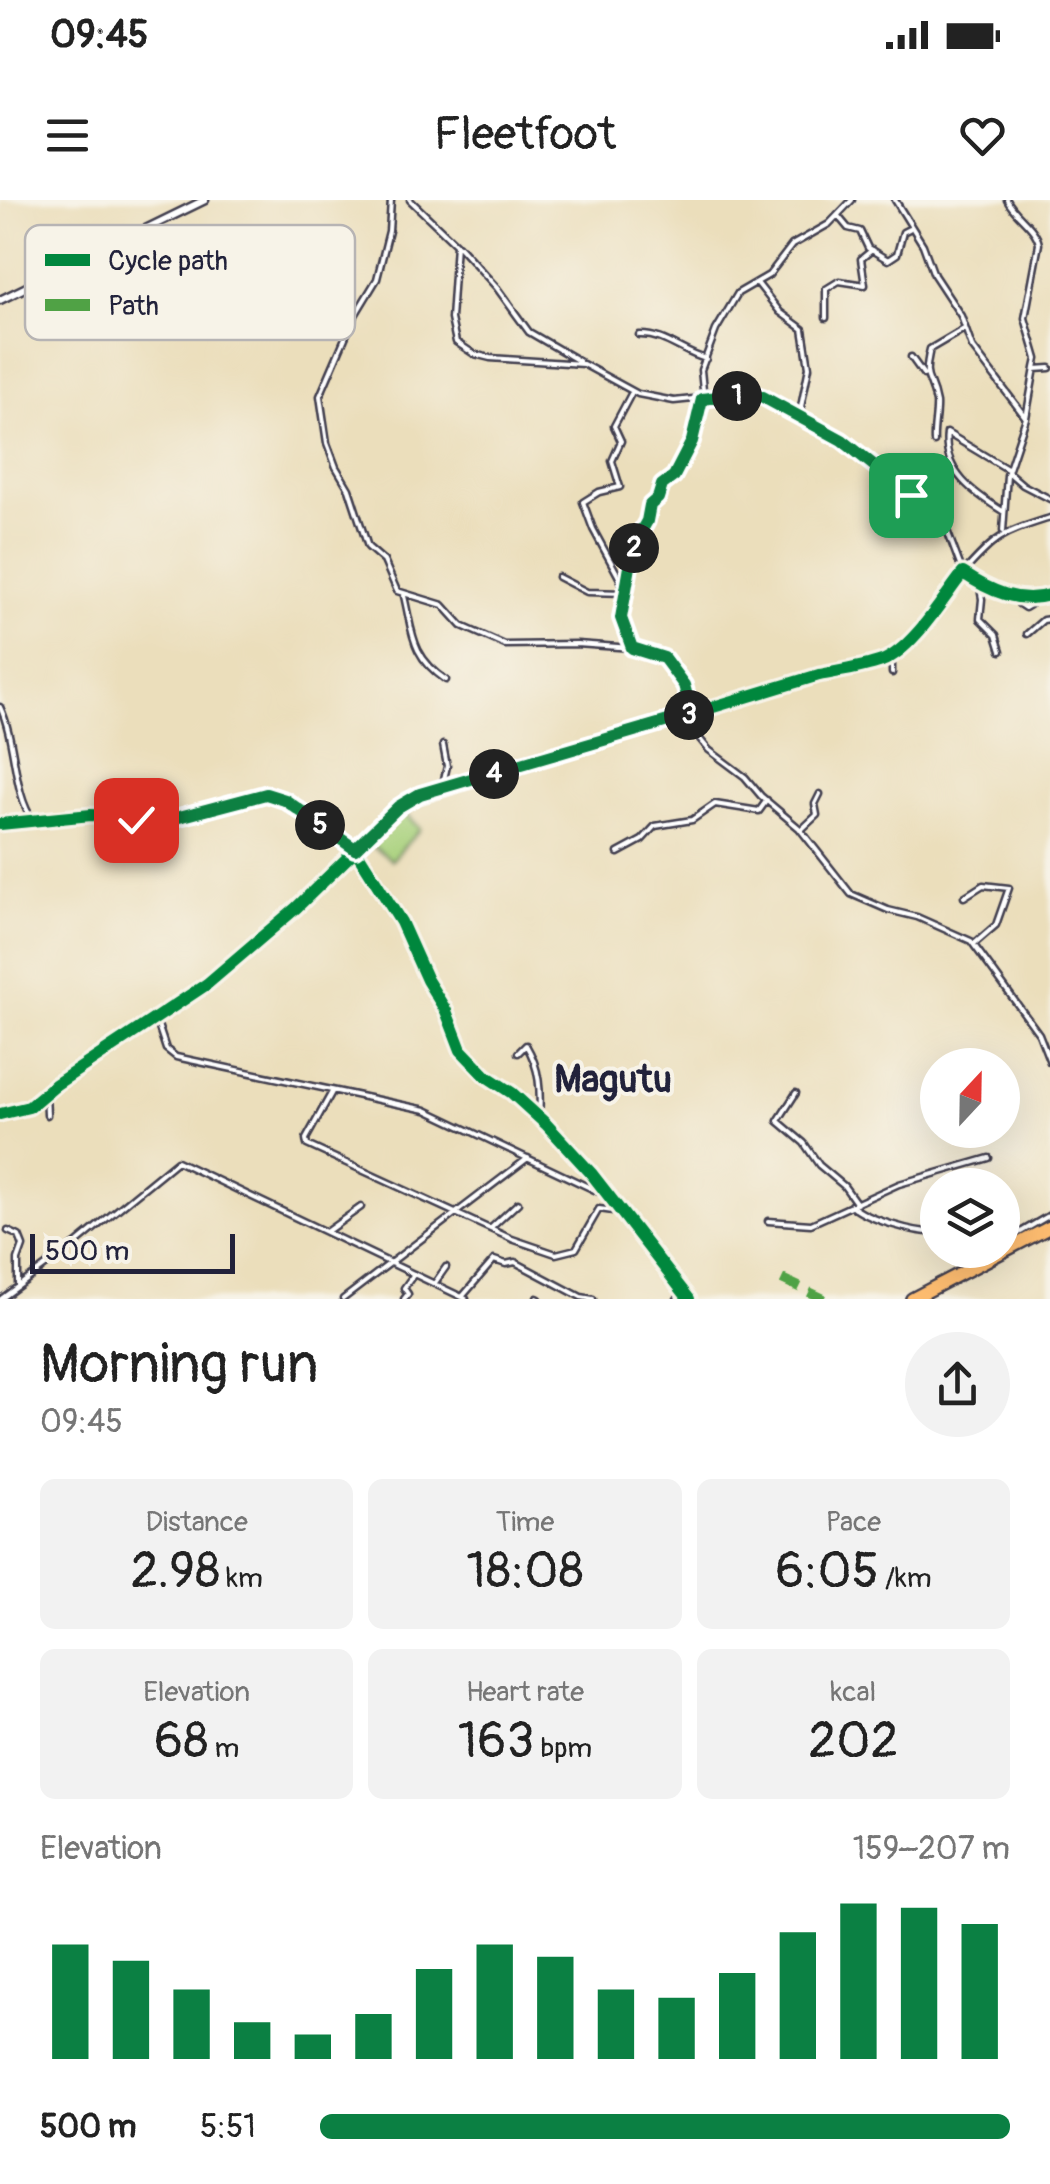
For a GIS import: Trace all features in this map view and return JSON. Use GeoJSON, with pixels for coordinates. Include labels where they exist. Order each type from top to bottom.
{"type":"FeatureCollection","features":[{"type":"Feature","properties":{"kind":"highway"},"geometry":{"type":"LineString","coordinates":[[1020,1241],[1050,1227]]}},
{"type":"Feature","properties":{"kind":"highway"},"geometry":{"type":"LineString","coordinates":[[912,1299],[965,1268]]}},
{"type":"Feature","properties":{"kind":"street"},"geometry":{"type":"LineString","coordinates":[[153,225],[204,200]]}},
{"type":"Feature","properties":{"kind":"street"},"geometry":{"type":"LineString","coordinates":[[355,315],[377,279],[391,200]]}},
{"type":"Feature","properties":{"kind":"street"},"geometry":{"type":"LineString","coordinates":[[410,200],[497,288],[529,332],[632,392],[674,401],[755,393],[842,440],[932,513],[948,533],[963,572],[979,583],[1022,599],[1050,595]]}},
{"type":"Feature","properties":{"kind":"street"},"geometry":{"type":"LineString","coordinates":[[632,648],[622,622],[636,538],[646,524],[650,505],[658,498],[662,485],[674,476],[692,441],[702,399],[700,376],[716,330],[738,293],[770,275],[792,246],[838,216],[852,200]]}},
{"type":"Feature","properties":{"kind":"street"},"geometry":{"type":"LineString","coordinates":[[896,200],[934,275],[961,316],[980,360],[1026,418]]}},
{"type":"Feature","properties":{"kind":"street"},"geometry":{"type":"LineString","coordinates":[[1004,533],[1008,471],[1026,418],[1035,369],[1036,358],[1025,318],[1039,244],[1038,236],[1017,217],[1007,200]]}},
{"type":"Feature","properties":{"kind":"street"},"geometry":{"type":"LineString","coordinates":[[838,216],[848,228],[860,231],[872,250],[888,260],[897,254],[903,232],[911,228]]}},
{"type":"Feature","properties":{"kind":"street"},"geometry":{"type":"LineString","coordinates":[[456,244],[451,319],[456,342],[474,354],[490,358],[583,364]]}},
{"type":"Feature","properties":{"kind":"street"},"geometry":{"type":"LineString","coordinates":[[1039,244],[1050,246]]}},
{"type":"Feature","properties":{"kind":"street"},"geometry":{"type":"LineString","coordinates":[[826,312],[826,318],[826,304],[826,290],[839,281],[865,285],[861,259],[872,250]]}},
{"type":"Feature","properties":{"kind":"street"},"geometry":{"type":"LineString","coordinates":[[757,282],[780,312],[803,329],[810,367],[799,417]]}},
{"type":"Feature","properties":{"kind":"street"},"geometry":{"type":"LineString","coordinates":[[0,300],[25,288]]}},
{"type":"Feature","properties":{"kind":"street"},"geometry":{"type":"LineString","coordinates":[[924,375],[930,348],[964,329]]}},
{"type":"Feature","properties":{"kind":"street"},"geometry":{"type":"LineString","coordinates":[[639,335],[652,334],[687,354],[706,359]]}},
{"type":"Feature","properties":{"kind":"street"},"geometry":{"type":"LineString","coordinates":[[344,340],[320,396],[327,442],[349,489],[368,546],[384,561],[397,591],[442,605],[462,626],[506,646],[577,644],[632,648],[664,658],[684,685],[694,732],[709,750],[746,777],[801,830],[851,894],[923,919],[974,944],[1032,1024],[1050,1062]]}},
{"type":"Feature","properties":{"kind":"street"},"geometry":{"type":"LineString","coordinates":[[911,357],[924,375],[936,404],[932,421],[934,442]]}},
{"type":"Feature","properties":{"kind":"street"},"geometry":{"type":"LineString","coordinates":[[1035,369],[1050,368]]}},
{"type":"Feature","properties":{"kind":"street"},"geometry":{"type":"LineString","coordinates":[[626,591],[593,529],[584,502],[599,492],[620,487],[612,461],[620,441],[614,426],[632,392]]}},
{"type":"Feature","properties":{"kind":"street"},"geometry":{"type":"LineString","coordinates":[[1004,512],[971,492],[950,466],[947,433],[1050,499]]}},
{"type":"Feature","properties":{"kind":"street"},"geometry":{"type":"LineString","coordinates":[[0,1114],[28,1107],[206,984],[266,933],[403,803],[442,788],[888,658],[916,632],[989,544],[1004,533],[1050,518]]}},
{"type":"Feature","properties":{"kind":"street"},"geometry":{"type":"LineString","coordinates":[[558,576],[587,592],[626,591]]}},
{"type":"Feature","properties":{"kind":"street"},"geometry":{"type":"LineString","coordinates":[[979,583],[980,619],[996,635],[1001,651]]}},
{"type":"Feature","properties":{"kind":"street"},"geometry":{"type":"LineString","coordinates":[[404,596],[414,646],[431,670],[446,680]]}},
{"type":"Feature","properties":{"kind":"street"},"geometry":{"type":"LineString","coordinates":[[1022,599],[1020,604],[1025,608],[1030,605]]}},
{"type":"Feature","properties":{"kind":"street"},"geometry":{"type":"LineString","coordinates":[[1026,631],[1050,619]]}},
{"type":"Feature","properties":{"kind":"street"},"geometry":{"type":"LineString","coordinates":[[888,658],[892,659],[892,673]]}},
{"type":"Feature","properties":{"kind":"street"},"geometry":{"type":"LineString","coordinates":[[0,707],[16,758],[22,800],[33,820]]}},
{"type":"Feature","properties":{"kind":"street"},"geometry":{"type":"LineString","coordinates":[[442,788],[447,766],[443,745]]}},
{"type":"Feature","properties":{"kind":"street"},"geometry":{"type":"LineString","coordinates":[[0,824],[91,814],[160,821],[266,794],[285,800],[355,849],[406,930],[460,1050],[539,1118],[591,1173],[687,1296],[676,1299]]}},
{"type":"Feature","properties":{"kind":"street"},"geometry":{"type":"LineString","coordinates":[[801,830],[817,815],[815,804],[820,794]]}},
{"type":"Feature","properties":{"kind":"street"},"geometry":{"type":"LineString","coordinates":[[618,854],[642,840],[655,826],[692,820],[716,804],[759,812],[767,800]]}},
{"type":"Feature","properties":{"kind":"street"},"geometry":{"type":"LineString","coordinates":[[964,897],[983,885],[1009,888],[996,925],[974,944]]}},
{"type":"Feature","properties":{"kind":"street"},"geometry":{"type":"LineString","coordinates":[[156,1020],[166,1048],[176,1057],[426,1110],[609,1198]]}},
{"type":"Feature","properties":{"kind":"street"},"geometry":{"type":"LineString","coordinates":[[518,1053],[526,1044],[532,1055],[541,1086],[539,1118]]}},
{"type":"Feature","properties":{"kind":"street"},"geometry":{"type":"LineString","coordinates":[[332,1091],[306,1140],[307,1146],[524,1244],[561,1254],[576,1249],[599,1209],[620,1212]]}},
{"type":"Feature","properties":{"kind":"street"},"geometry":{"type":"LineString","coordinates":[[46,1093],[47,1115]]}},
{"type":"Feature","properties":{"kind":"street"},"geometry":{"type":"LineString","coordinates":[[796,1093],[778,1121],[804,1142],[819,1166],[844,1186],[854,1204],[874,1219],[920,1230]]}},
{"type":"Feature","properties":{"kind":"street"},"geometry":{"type":"LineString","coordinates":[[343,1299],[528,1158]]}},
{"type":"Feature","properties":{"kind":"street"},"geometry":{"type":"LineString","coordinates":[[768,1220],[805,1226],[899,1184],[989,1158]]}},
{"type":"Feature","properties":{"kind":"street"},"geometry":{"type":"LineString","coordinates":[[2,1299],[176,1160],[464,1298],[494,1260],[515,1262],[581,1297],[593,1299]]}},
{"type":"Feature","properties":{"kind":"street"},"geometry":{"type":"LineString","coordinates":[[490,1229],[518,1203]]}},
{"type":"Feature","properties":{"kind":"street"},"geometry":{"type":"LineString","coordinates":[[326,1232],[360,1207]]}},
{"type":"Feature","properties":{"kind":"street"},"geometry":{"type":"LineString","coordinates":[[1020,1232],[1050,1215]]}},
{"type":"Feature","properties":{"kind":"street"},"geometry":{"type":"LineString","coordinates":[[8,1232],[19,1236],[23,1246],[18,1260],[18,1286]]}},
{"type":"Feature","properties":{"kind":"street"},"geometry":{"type":"LineString","coordinates":[[434,1284],[446,1267]]}},
{"type":"Feature","properties":{"kind":"street"},"geometry":{"type":"LineString","coordinates":[[404,1299],[408,1294],[404,1288],[414,1274]]}},
{"type":"Feature","properties":{"kind":"green space"},"geometry":{"type":"Polygon","coordinates":[[[400,809],[420,829],[392,860],[368,843],[400,809]]]}},
{"type":"Feature","properties":{"kind":"marked path"},"geometry":{"type":"LineString","coordinates":[[782,1279],[824,1299]]}},
{"type":"Feature","properties":{"kind":"cycle path"},"geometry":{"type":"LineString","coordinates":[[0,1114],[29,1107],[55,1085],[207,984],[296,908],[407,800],[819,675],[882,661],[905,646],[963,573],[1005,594],[1027,598],[1050,595]]}},
{"type":"Feature","properties":{"kind":"cycle path"},"geometry":{"type":"LineString","coordinates":[[0,824],[91,815],[168,820],[266,793],[324,827],[355,849],[401,922],[461,1050],[486,1076],[546,1124],[591,1173],[689,1299]]}},
{"type":"Feature","properties":{"kind":"district","name":"Magutu"},"geometry":{"type":"Point","coordinates":[613,1079]}},
{"type":"Feature","properties":{"kind":"route"},"geometry":{"type":"LineString","coordinates":[[136,820],[168,820],[256,795],[274,795],[355,849],[398,807],[420,794],[692,714],[680,677],[664,658],[632,648],[621,618],[638,532],[646,524],[650,505],[658,498],[662,485],[674,476],[692,441],[702,399],[755,393],[842,440],[911,495]]}}]}
